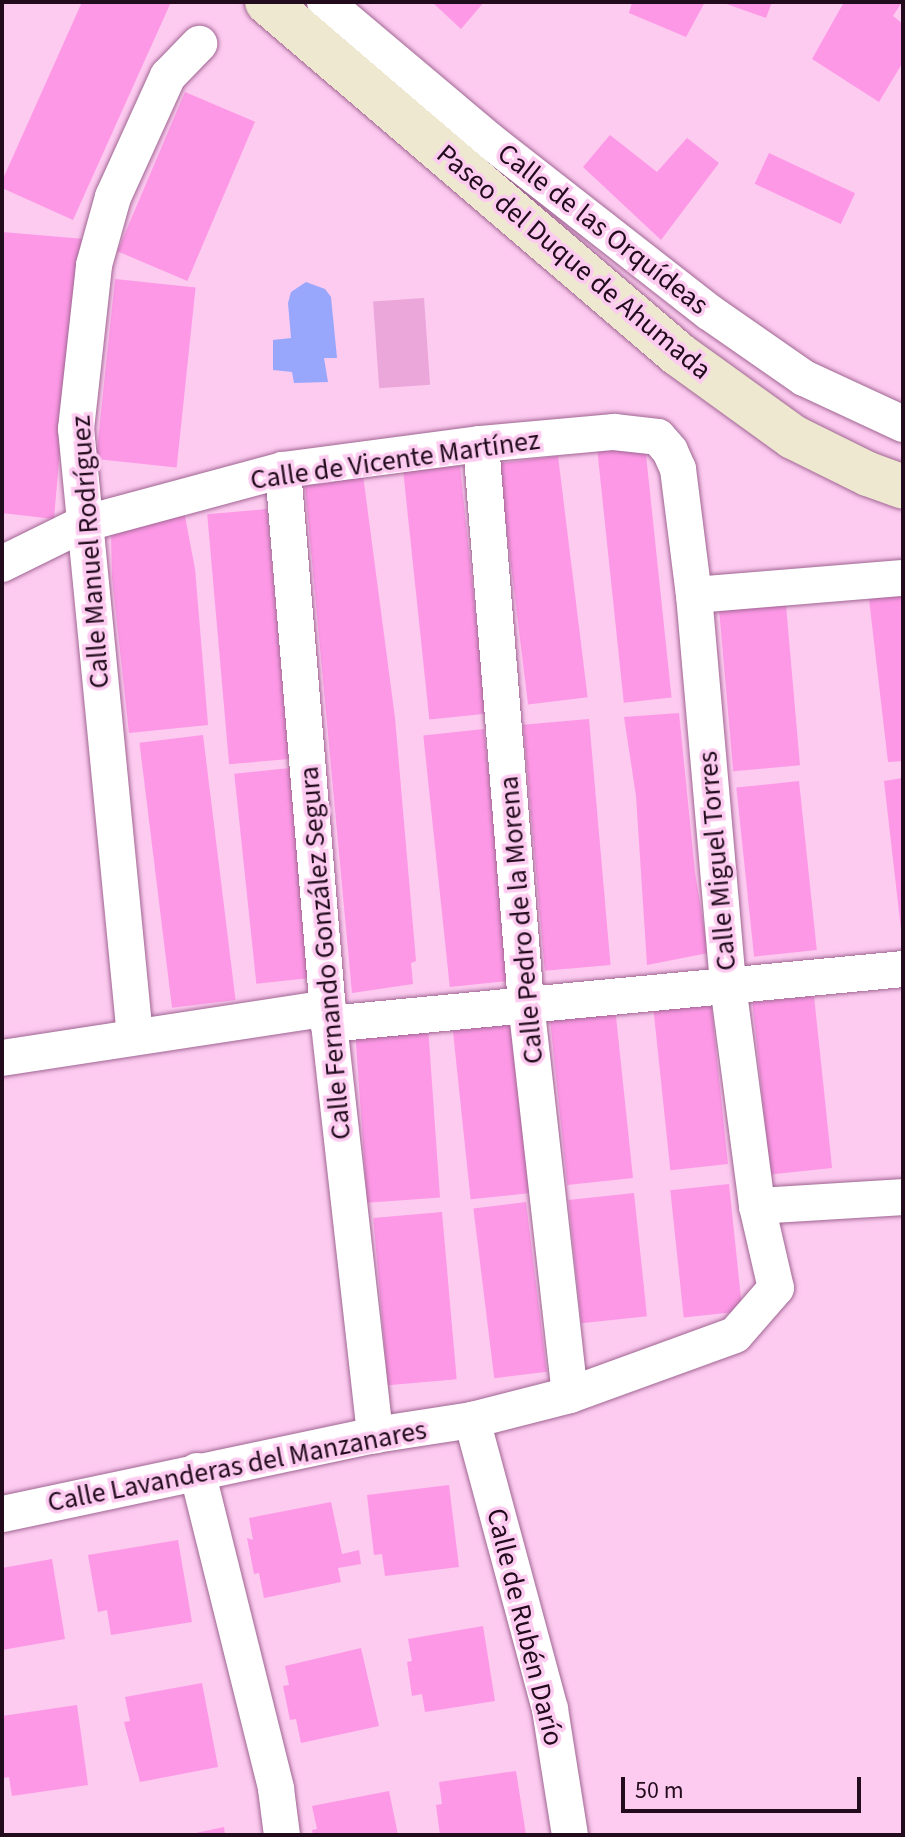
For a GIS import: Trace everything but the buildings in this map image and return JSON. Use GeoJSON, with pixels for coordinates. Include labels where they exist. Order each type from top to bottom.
{"type":"FeatureCollection","features":[{"type":"Feature","properties":{"kind":"main road","name":"Paseo del Duque de Ahumada"},"geometry":{"type":"LineString","coordinates":[[267,2],[678,354],[793,437],[868,474],[903,487]]}},
{"type":"Feature","properties":{"kind":"street","name":"Calle de las Orquídeas"},"geometry":{"type":"LineString","coordinates":[[325,2],[490,141],[709,312],[804,378],[903,424]]}},
{"type":"Feature","properties":{"kind":"street","name":"Calle Manuel Rodríguez"},"geometry":{"type":"LineString","coordinates":[[135,1037],[76,429],[94,265],[113,197],[168,76],[199,44]]}},
{"type":"Feature","properties":{"kind":"street","name":"Calle de Vicente Martínez"},"geometry":{"type":"LineString","coordinates":[[2,564],[83,524],[283,470],[481,444],[614,432],[658,437]]}},
{"type":"Feature","properties":{"kind":"street","name":"Calle Miguel Torres"},"geometry":{"type":"LineString","coordinates":[[658,437],[670,451],[678,469],[694,595],[728,985],[757,1206],[776,1288]]}},
{"type":"Feature","properties":{"kind":"street","name":"Calle Pedro de la Morena"},"geometry":{"type":"LineString","coordinates":[[481,444],[526,1003],[570,1395]]}},
{"type":"Feature","properties":{"kind":"street","name":"Calle Fernando González Segura"},"geometry":{"type":"LineString","coordinates":[[283,470],[329,1016],[375,1435]]}},
{"type":"Feature","properties":{"kind":"street"},"geometry":{"type":"LineString","coordinates":[[694,595],[903,578]]}},
{"type":"Feature","properties":{"kind":"street"},"geometry":{"type":"LineString","coordinates":[[2,1058],[135,1037],[329,1016],[526,1003],[903,969]]}},
{"type":"Feature","properties":{"kind":"street"},"geometry":{"type":"LineString","coordinates":[[757,1206],[903,1197]]}},
{"type":"Feature","properties":{"kind":"street","name":"Calle Lavanderas del Manzanares"},"geometry":{"type":"LineString","coordinates":[[2,1514],[375,1435],[472,1420],[570,1395],[735,1335],[776,1288]]}},
{"type":"Feature","properties":{"kind":"street","name":"Calle de Rubén Darío"},"geometry":{"type":"LineString","coordinates":[[472,1420],[550,1709],[570,1835]]}},
{"type":"Feature","properties":{"kind":"street"},"geometry":{"type":"LineString","coordinates":[[197,1471],[276,1789],[282,1835]]}},
{"type":"Feature","properties":{"kind":"shaded area"},"geometry":{"type":"Polygon","coordinates":[[[424,298],[430,385],[379,388],[373,302],[424,298]]]}},
{"type":"Feature","properties":{"kind":"water"},"geometry":{"type":"Polygon","coordinates":[[[306,282],[325,289],[331,297],[337,358],[324,358],[328,382],[294,383],[292,372],[273,370],[273,340],[291,338],[288,303],[291,292],[306,282]]]}}]}
